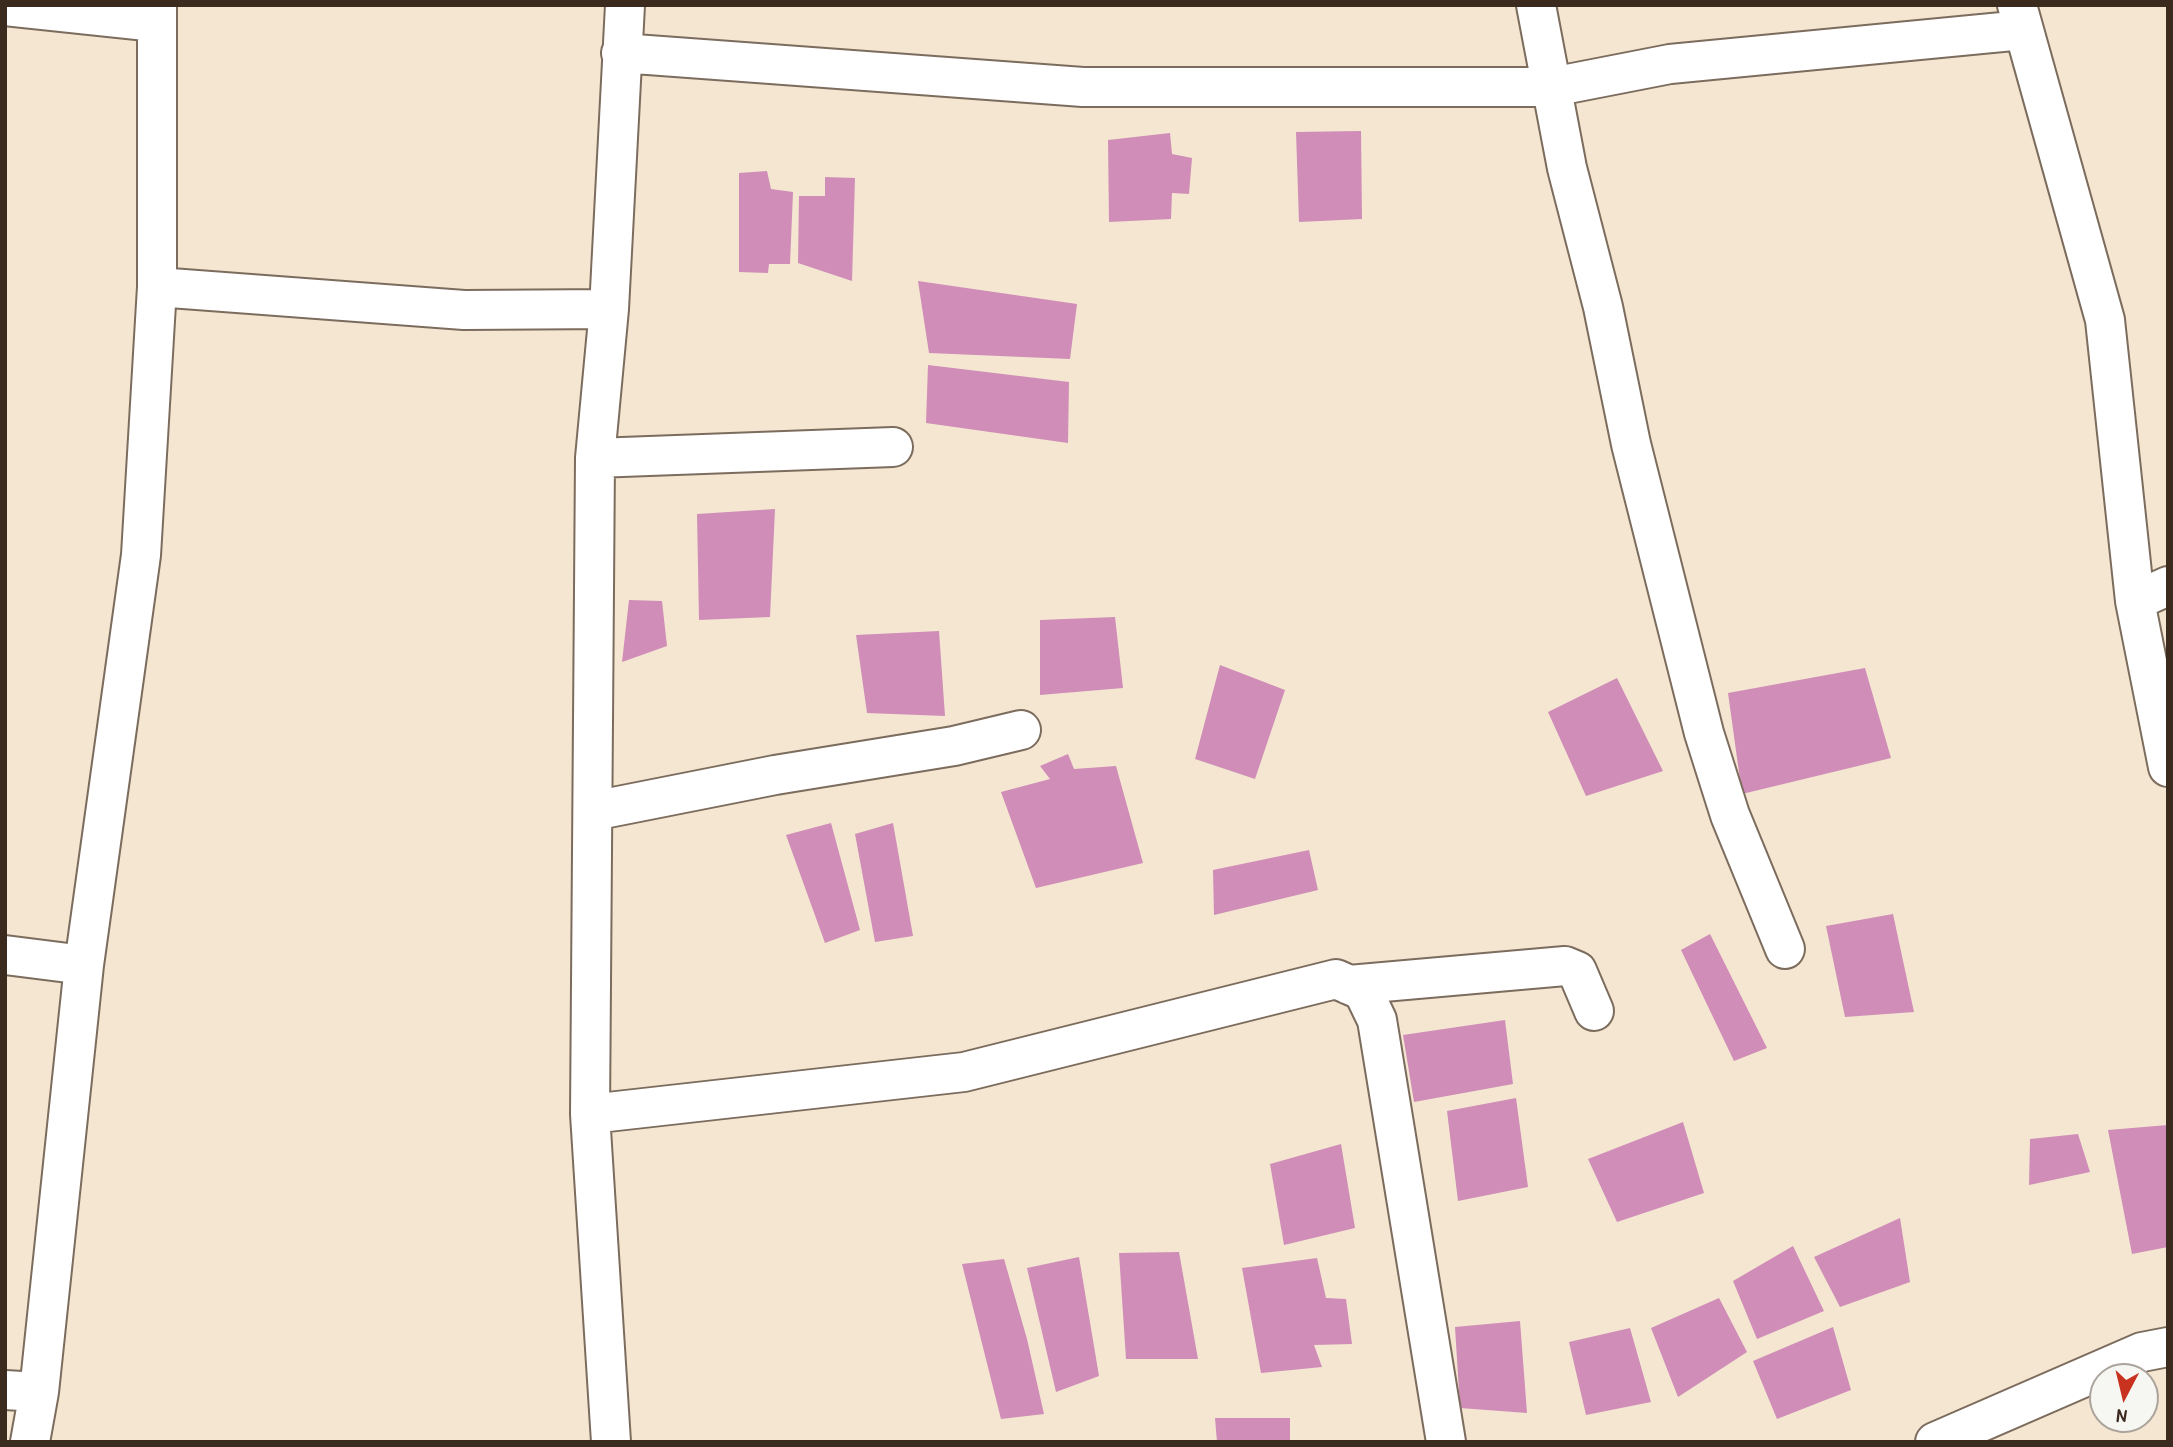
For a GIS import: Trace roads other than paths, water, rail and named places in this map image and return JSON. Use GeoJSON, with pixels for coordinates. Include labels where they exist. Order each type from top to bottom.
{"type":"FeatureCollection","features":[{"type":"Feature","properties":{"kind":"street"},"geometry":{"type":"LineString","coordinates":[[611,1442],[590,1114],[594,458],[609,309],[625,5]]}},
{"type":"Feature","properties":{"kind":"street"},"geometry":{"type":"LineString","coordinates":[[1536,5],[1567,168],[1603,307],[1631,444],[1704,733],[1730,815],[1785,949]]}},
{"type":"Feature","properties":{"kind":"street"},"geometry":{"type":"LineString","coordinates":[[5,6],[156,14],[157,287],[141,555],[22,1391],[30,1442]]}},
{"type":"Feature","properties":{"kind":"street"},"geometry":{"type":"LineString","coordinates":[[621,53],[1083,87],[1552,88],[1670,64],[2020,17],[2105,320],[2151,594],[2168,767]]}},
{"type":"Feature","properties":{"kind":"street"},"geometry":{"type":"LineString","coordinates":[[157,287],[464,310],[609,309]]}},
{"type":"Feature","properties":{"kind":"street"},"geometry":{"type":"LineString","coordinates":[[594,458],[893,447]]}},
{"type":"Feature","properties":{"kind":"street"},"geometry":{"type":"LineString","coordinates":[[593,811],[775,775],[954,746],[1021,730]]}},
{"type":"Feature","properties":{"kind":"street"},"geometry":{"type":"LineString","coordinates":[[5,955],[84,965]]}},
{"type":"Feature","properties":{"kind":"street"},"geometry":{"type":"LineString","coordinates":[[1349,985],[1565,966],[1577,971],[1594,1011]]}},
{"type":"Feature","properties":{"kind":"street"},"geometry":{"type":"LineString","coordinates":[[590,1114],[964,1072],[1336,979],[1363,991],[1377,1020],[1446,1442]]}},
{"type":"Feature","properties":{"kind":"street"},"geometry":{"type":"LineString","coordinates":[[1935,1442],[2142,1352],[2168,1347]]}}]}
